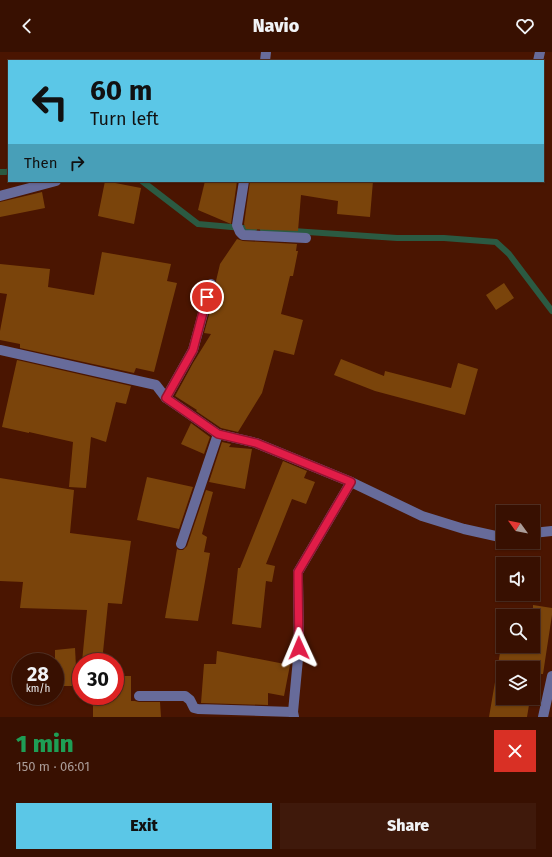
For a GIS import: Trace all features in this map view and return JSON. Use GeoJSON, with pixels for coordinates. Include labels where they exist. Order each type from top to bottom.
{"type":"FeatureCollection","features":[{"type":"Feature","properties":{"kind":"street"},"geometry":{"type":"LineString","coordinates":[[0,196],[52,182]]}},
{"type":"Feature","properties":{"kind":"street"},"geometry":{"type":"LineString","coordinates":[[244,182],[237,225],[243,235],[306,238]]}},
{"type":"Feature","properties":{"kind":"street"},"geometry":{"type":"LineString","coordinates":[[166,398],[193,350],[211,284]]}},
{"type":"Feature","properties":{"kind":"street"},"geometry":{"type":"LineString","coordinates":[[0,350],[156,385],[166,398],[218,434],[256,443],[351,482],[422,516],[464,529],[496,536]]}},
{"type":"Feature","properties":{"kind":"street"},"geometry":{"type":"LineString","coordinates":[[181,544],[218,434]]}},
{"type":"Feature","properties":{"kind":"street"},"geometry":{"type":"LineString","coordinates":[[139,696],[185,696],[190,700],[194,708],[198,709],[294,714],[299,648],[298,572],[351,482]]}},
{"type":"Feature","properties":{"kind":"street"},"geometry":{"type":"LineString","coordinates":[[540,532],[552,531]]}},
{"type":"Feature","properties":{"kind":"street"},"geometry":{"type":"LineString","coordinates":[[543,717],[552,676]]}},
{"type":"Feature","properties":{"kind":"building"},"geometry":{"type":"Polygon","coordinates":[[[105,182],[141,188],[134,224],[98,216],[105,182]]]}},
{"type":"Feature","properties":{"kind":"building"},"geometry":{"type":"Polygon","coordinates":[[[205,182],[237,182],[231,224],[198,210],[205,182]]]}},
{"type":"Feature","properties":{"kind":"building"},"geometry":{"type":"Polygon","coordinates":[[[250,182],[373,182],[370,217],[337,214],[338,201],[301,195],[298,231],[246,229],[244,224],[250,182]]]}},
{"type":"Feature","properties":{"kind":"building"},"geometry":{"type":"Polygon","coordinates":[[[42,192],[45,208],[0,217],[0,202],[42,192]]]}},
{"type":"Feature","properties":{"kind":"building"},"geometry":{"type":"Polygon","coordinates":[[[237,239],[243,241],[297,244],[296,251],[298,251],[293,276],[290,276],[281,314],[303,320],[294,355],[274,350],[262,393],[238,432],[221,428],[175,396],[211,334],[204,333],[217,286],[216,281],[220,264],[237,239]]]}},
{"type":"Feature","properties":{"kind":"building"},"geometry":{"type":"Polygon","coordinates":[[[102,252],[171,264],[167,281],[177,283],[154,372],[136,368],[134,373],[20,348],[20,344],[0,340],[0,331],[7,294],[0,293],[0,264],[50,269],[48,287],[94,295],[102,252]]]}},
{"type":"Feature","properties":{"kind":"building"},"geometry":{"type":"Polygon","coordinates":[[[504,283],[514,298],[496,310],[486,295],[504,283]]]}},
{"type":"Feature","properties":{"kind":"building"},"geometry":{"type":"Polygon","coordinates":[[[341,359],[384,376],[385,371],[451,388],[458,363],[478,369],[465,415],[375,391],[334,375],[341,359]]]}},
{"type":"Feature","properties":{"kind":"building"},"geometry":{"type":"Polygon","coordinates":[[[17,360],[131,386],[126,404],[116,402],[106,442],[91,437],[86,488],[69,487],[73,442],[2,427],[17,360]]]}},
{"type":"Feature","properties":{"kind":"building"},"geometry":{"type":"Polygon","coordinates":[[[191,423],[210,437],[204,454],[181,444],[191,423]]]}},
{"type":"Feature","properties":{"kind":"building"},"geometry":{"type":"Polygon","coordinates":[[[222,442],[231,444],[229,447],[252,449],[245,489],[209,482],[222,442]]]}},
{"type":"Feature","properties":{"kind":"building"},"geometry":{"type":"Polygon","coordinates":[[[283,461],[307,471],[304,478],[315,482],[306,504],[292,499],[266,564],[275,566],[272,582],[266,581],[261,628],[232,624],[238,568],[240,568],[283,461]]]}},
{"type":"Feature","properties":{"kind":"building"},"geometry":{"type":"Polygon","coordinates":[[[147,477],[193,487],[179,529],[137,520],[147,477]]]}},
{"type":"Feature","properties":{"kind":"building"},"geometry":{"type":"Polygon","coordinates":[[[0,478],[74,490],[70,533],[131,541],[122,604],[108,603],[103,653],[83,653],[87,610],[20,608],[23,582],[0,581],[0,478]]]}},
{"type":"Feature","properties":{"kind":"building"},"geometry":{"type":"Polygon","coordinates":[[[206,490],[213,492],[202,534],[207,537],[204,552],[210,553],[198,621],[165,618],[177,549],[183,550],[187,546],[206,490]]]}},
{"type":"Feature","properties":{"kind":"building"},"geometry":{"type":"Polygon","coordinates":[[[533,605],[552,608],[543,674],[540,674],[540,661],[499,661],[500,653],[540,653],[540,609],[533,609],[533,605]]]}},
{"type":"Feature","properties":{"kind":"building"},"geometry":{"type":"Polygon","coordinates":[[[75,648],[75,653],[72,653],[72,686],[64,686],[64,653],[55,653],[55,650],[75,648]]]}},
{"type":"Feature","properties":{"kind":"building"},"geometry":{"type":"Polygon","coordinates":[[[217,651],[290,665],[284,696],[268,693],[268,705],[201,703],[204,664],[216,664],[217,651]]]}},
{"type":"Feature","properties":{"kind":"building"},"geometry":{"type":"Polygon","coordinates":[[[124,676],[131,676],[131,701],[160,702],[161,717],[93,717],[93,705],[124,705],[124,676]]]}},
{"type":"Feature","properties":{"kind":"building"},"geometry":{"type":"Polygon","coordinates":[[[496,676],[496,705],[529,705],[527,717],[489,717],[496,676]]]}},
{"type":"Feature","properties":{"kind":"waterway"},"geometry":{"type":"LineString","coordinates":[[0,172],[8,171]]}},
{"type":"Feature","properties":{"kind":"waterway"},"geometry":{"type":"LineString","coordinates":[[143,182],[198,224],[254,229]]}},
{"type":"Feature","properties":{"kind":"waterway"},"geometry":{"type":"LineString","coordinates":[[263,229],[397,238],[444,238],[496,242],[509,254],[552,311]]}},
{"type":"Feature","properties":{"kind":"route"},"geometry":{"type":"LineString","coordinates":[[207,297],[193,350],[166,398],[218,434],[256,443],[351,482],[298,572],[299,648]]}}]}
